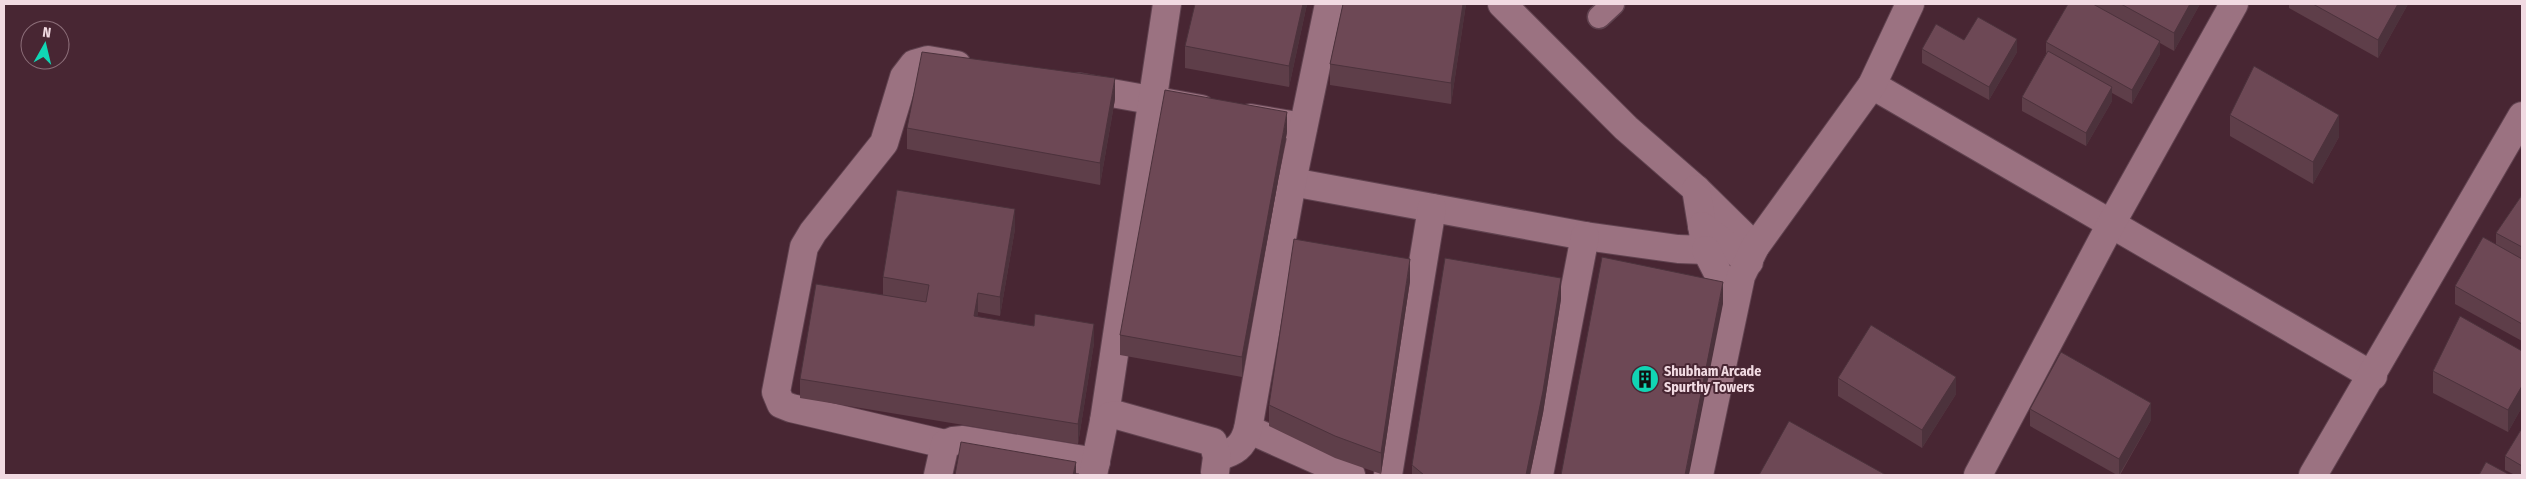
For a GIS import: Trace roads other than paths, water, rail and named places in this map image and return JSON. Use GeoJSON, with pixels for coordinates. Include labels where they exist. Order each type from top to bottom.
{"type":"FeatureCollection","features":[{"type":"Feature","properties":{"kind":"street"},"geometry":{"type":"LineString","coordinates":[[979,69],[928,60],[914,64],[904,77],[884,142],[813,232],[804,247],[776,392],[781,404],[792,408],[946,444],[963,440],[1094,469],[1104,421],[1167,4]]}},
{"type":"Feature","properties":{"kind":"street"},"geometry":{"type":"LineString","coordinates":[[1216,466],[1244,442],[1248,429],[1292,182],[1330,4]]}},
{"type":"Feature","properties":{"kind":"street"},"geometry":{"type":"LineString","coordinates":[[1502,4],[1626,128],[1696,189],[1752,254]]}},
{"type":"Feature","properties":{"kind":"street"},"geometry":{"type":"LineString","coordinates":[[1699,475],[1741,276],[1752,254],[1872,85],[1910,4]]}},
{"type":"Feature","properties":{"kind":"street"},"geometry":{"type":"LineString","coordinates":[[1978,475],[2111,224],[2234,4]]}},
{"type":"Feature","properties":{"kind":"street"},"geometry":{"type":"LineString","coordinates":[[1056,83],[1303,127]]}},
{"type":"Feature","properties":{"kind":"street"},"geometry":{"type":"LineString","coordinates":[[1872,85],[2373,376]]}},
{"type":"Feature","properties":{"kind":"street"},"geometry":{"type":"LineString","coordinates":[[2314,475],[2522,116]]}},
{"type":"Feature","properties":{"kind":"street"},"geometry":{"type":"LineString","coordinates":[[1292,182],[1585,236],[1678,249],[1704,238],[1752,254]]}},
{"type":"Feature","properties":{"kind":"street"},"geometry":{"type":"LineString","coordinates":[[1696,189],[1704,238],[1728,295],[1732,318]]}},
{"type":"Feature","properties":{"kind":"street"},"geometry":{"type":"LineString","coordinates":[[1388,475],[1432,208]]}},
{"type":"Feature","properties":{"kind":"street"},"geometry":{"type":"LineString","coordinates":[[1539,475],[1585,236]]}},
{"type":"Feature","properties":{"kind":"street"},"geometry":{"type":"LineString","coordinates":[[1104,421],[1110,416],[1117,416],[1213,442],[1216,447],[1216,466]]}},
{"type":"Feature","properties":{"kind":"street"},"geometry":{"type":"LineString","coordinates":[[1248,429],[1351,475]]}},
{"type":"Feature","properties":{"kind":"street"},"geometry":{"type":"LineString","coordinates":[[938,475],[946,444]]}},
{"type":"Feature","properties":{"kind":"place","name":"Shubham Arcade Spurthy Towers"},"geometry":{"type":"Point","coordinates":[1645,379]}}]}
